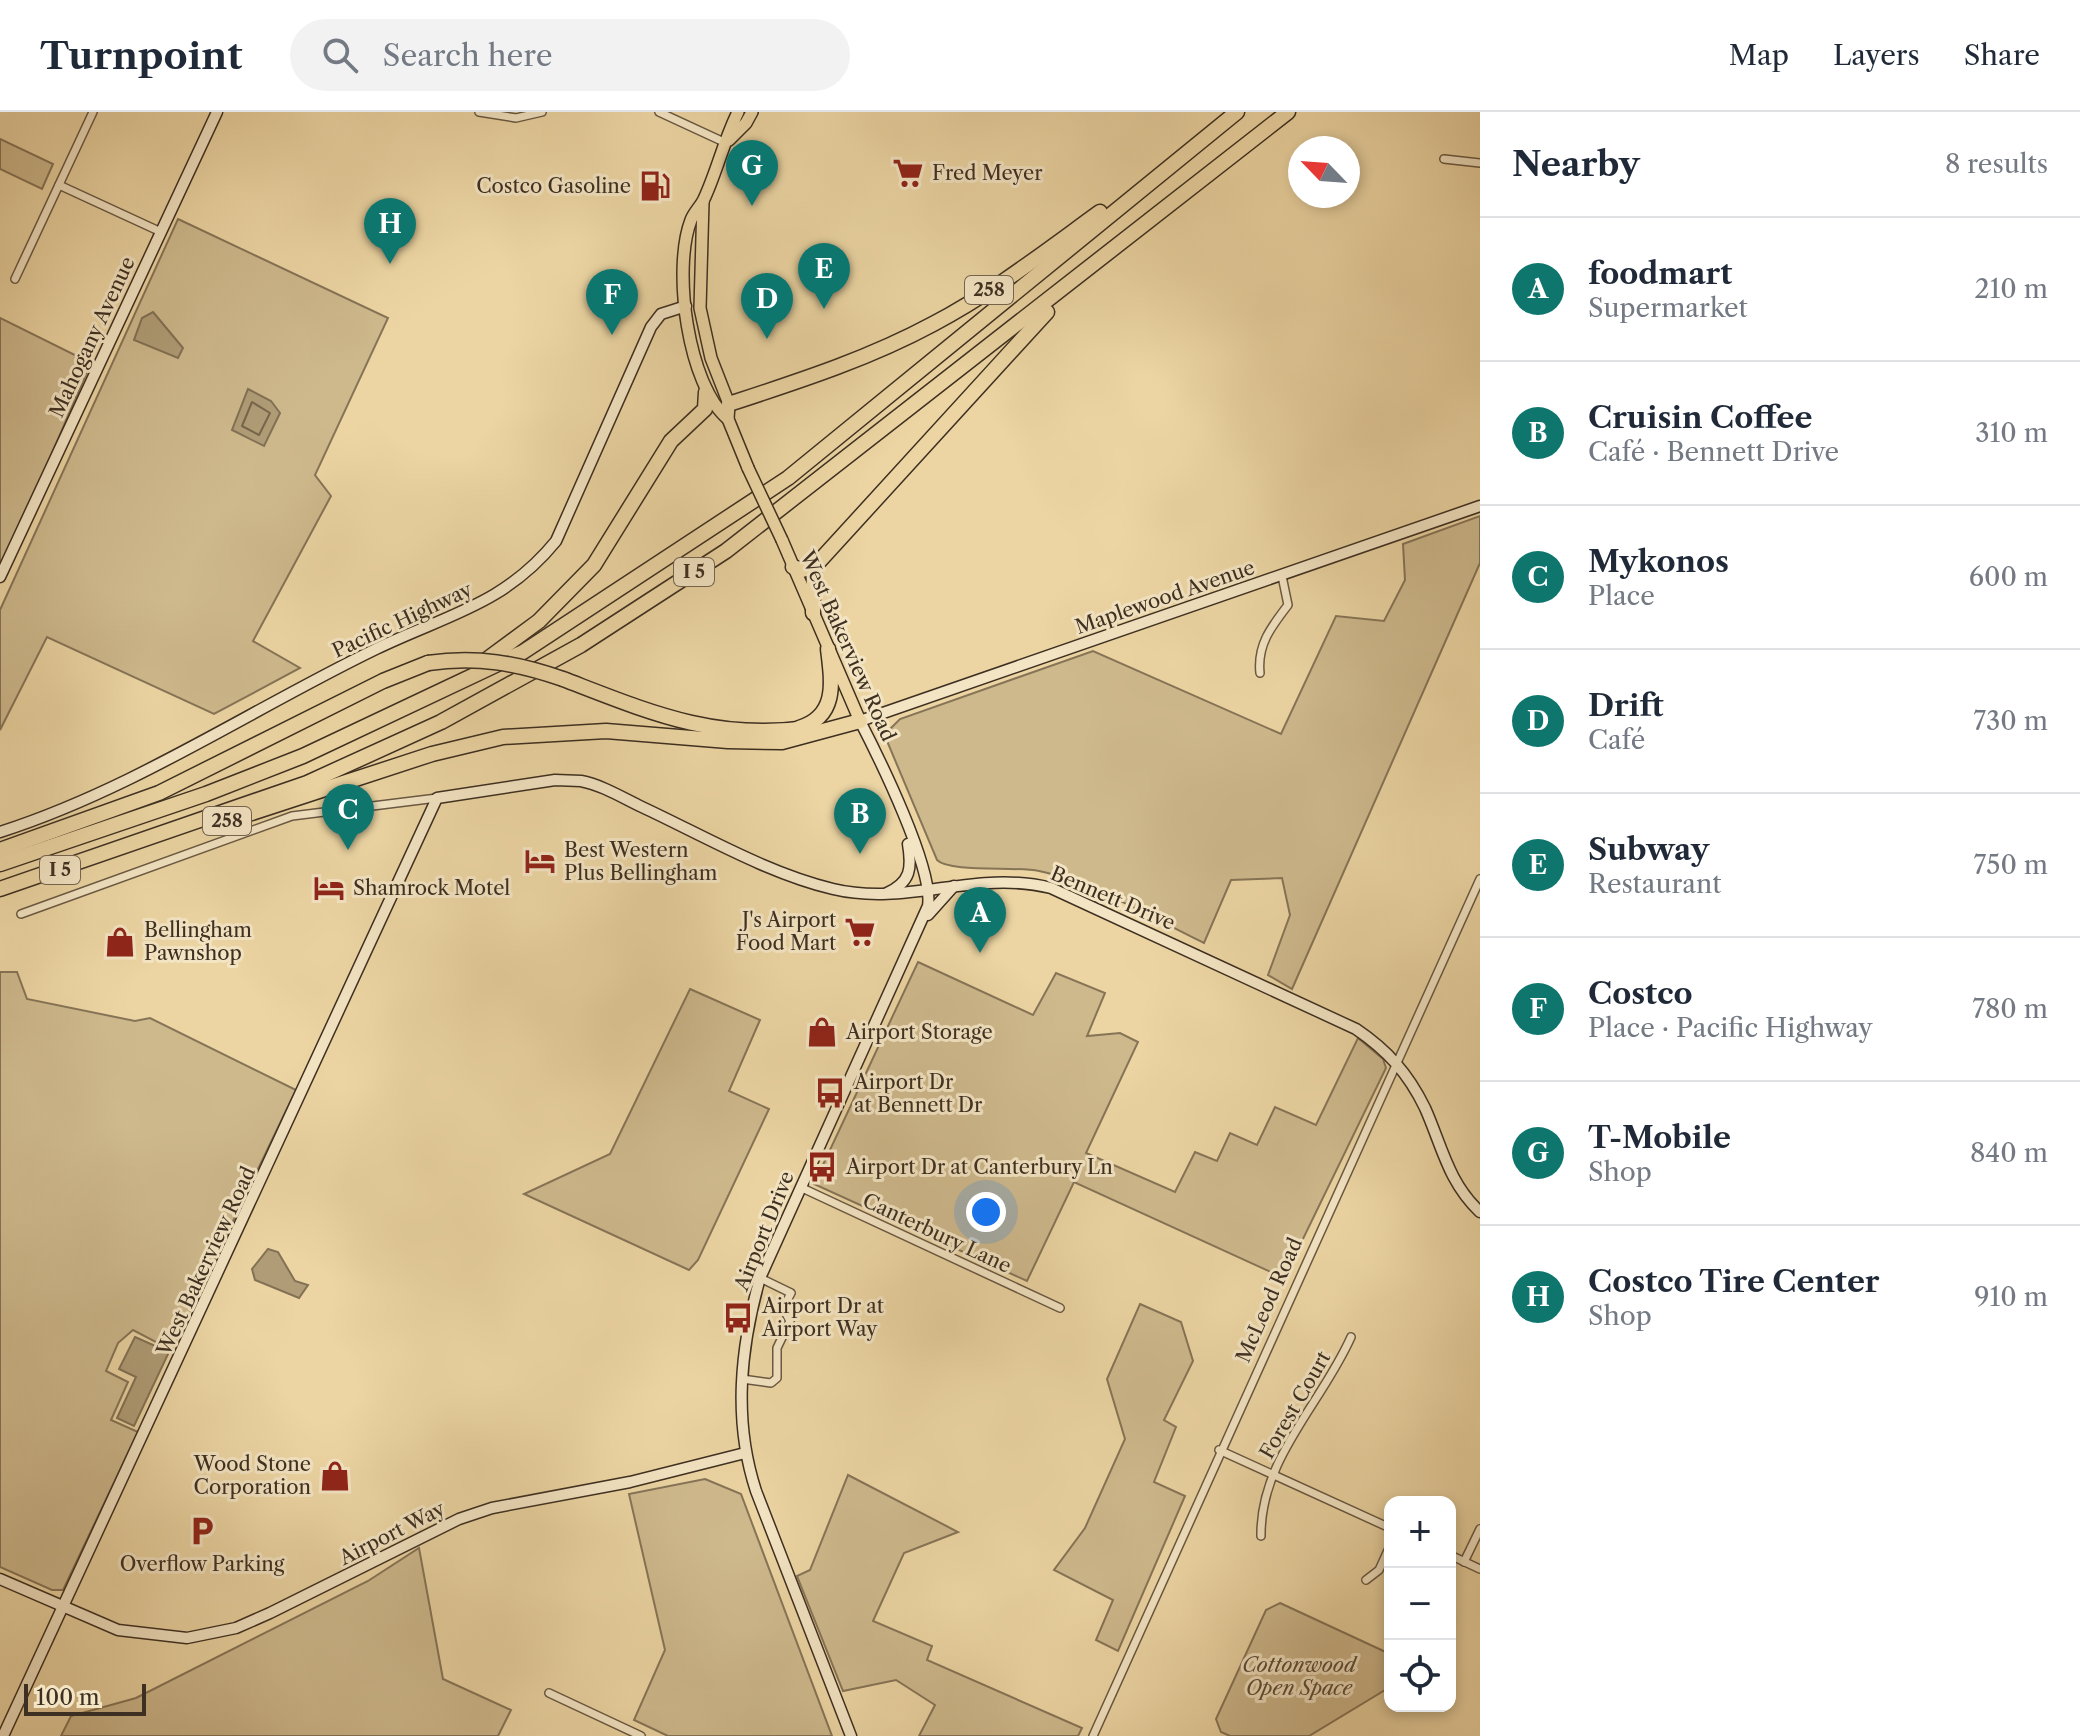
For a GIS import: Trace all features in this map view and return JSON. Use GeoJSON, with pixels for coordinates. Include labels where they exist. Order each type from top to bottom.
{"type":"FeatureCollection","features":[{"type":"Feature","properties":{"kind":"highway","name":"I 5"},"geometry":{"type":"LineString","coordinates":[[0,864],[206,794],[410,709],[523,652],[788,478],[1237,112]]}},
{"type":"Feature","properties":{"kind":"highway","name":"I 5"},"geometry":{"type":"LineString","coordinates":[[0,889],[307,783],[441,722],[581,645],[726,551],[1288,112]]}},
{"type":"Feature","properties":{"kind":"highway","name":"258"},"geometry":{"type":"LineString","coordinates":[[729,412],[935,323],[1006,279],[1198,143]]}},
{"type":"Feature","properties":{"kind":"highway"},"geometry":{"type":"LineString","coordinates":[[793,567],[802,570],[814,567],[1039,319],[1203,181]]}},
{"type":"Feature","properties":{"kind":"highway"},"geometry":{"type":"LineString","coordinates":[[410,709],[517,640],[571,590],[609,542],[671,441],[705,409],[706,392]]}},
{"type":"Feature","properties":{"kind":"highway"},"geometry":{"type":"LineString","coordinates":[[813,613],[814,567]]}},
{"type":"Feature","properties":{"kind":"highway"},"geometry":{"type":"LineString","coordinates":[[790,730],[821,718],[828,706],[832,695],[828,649]]}},
{"type":"Feature","properties":{"kind":"highway"},"geometry":{"type":"LineString","coordinates":[[0,850],[159,793],[383,681],[428,663],[482,659],[521,664],[643,710],[694,724],[754,733],[860,721]]}},
{"type":"Feature","properties":{"kind":"highway","name":"258"},"geometry":{"type":"LineString","coordinates":[[119,850],[196,831],[432,754],[503,737],[606,731],[737,742],[782,742],[860,721]]}},
{"type":"Feature","properties":{"kind":"main road","name":"West Bakerview Road"},"geometry":{"type":"LineString","coordinates":[[729,412],[716,409],[706,392],[686,306],[685,261],[691,220],[703,202],[738,112]]}},
{"type":"Feature","properties":{"kind":"main road","name":"West Bakerview Road"},"geometry":{"type":"LineString","coordinates":[[726,143],[746,123],[752,112]]}},
{"type":"Feature","properties":{"kind":"main road","name":"West Bakerview Road"},"geometry":{"type":"LineString","coordinates":[[703,202],[700,308],[711,358],[748,468],[860,721]]}},
{"type":"Feature","properties":{"kind":"street"},"geometry":{"type":"LineString","coordinates":[[15,279],[93,112]]}},
{"type":"Feature","properties":{"kind":"street","name":"Mahogany Avenue"},"geometry":{"type":"LineString","coordinates":[[0,577],[217,112]]}},
{"type":"Feature","properties":{"kind":"street"},"geometry":{"type":"LineString","coordinates":[[479,112],[516,118],[542,112]]}},
{"type":"Feature","properties":{"kind":"street"},"geometry":{"type":"LineString","coordinates":[[516,118],[527,112]]}},
{"type":"Feature","properties":{"kind":"street"},"geometry":{"type":"LineString","coordinates":[[659,112],[726,143]]}},
{"type":"Feature","properties":{"kind":"street"},"geometry":{"type":"LineString","coordinates":[[1444,159],[1480,163]]}},
{"type":"Feature","properties":{"kind":"street"},"geometry":{"type":"LineString","coordinates":[[59,185],[161,232]]}},
{"type":"Feature","properties":{"kind":"street","name":"Pacific Highway"},"geometry":{"type":"LineString","coordinates":[[0,832],[99,796],[378,648],[454,618],[501,593],[534,567],[556,541],[651,327],[661,314],[686,306]]}},
{"type":"Feature","properties":{"kind":"street","name":"Maplewood Avenue"},"geometry":{"type":"LineString","coordinates":[[860,721],[1480,506]]}},
{"type":"Feature","properties":{"kind":"street"},"geometry":{"type":"LineString","coordinates":[[1260,673],[1258,656],[1268,631],[1288,605],[1282,576]]}},
{"type":"Feature","properties":{"kind":"street","name":"West Bakerview Road"},"geometry":{"type":"LineString","coordinates":[[860,721],[902,815],[929,889]]}},
{"type":"Feature","properties":{"kind":"street","name":"Bennett Drive"},"geometry":{"type":"LineString","coordinates":[[437,798],[555,780],[588,782],[807,882],[858,895],[1005,880],[1051,888],[1356,1029],[1386,1049],[1425,1109],[1444,1164],[1465,1197],[1480,1212]]}},
{"type":"Feature","properties":{"kind":"street"},"geometry":{"type":"LineString","coordinates":[[21,914],[292,816],[437,798]]}},
{"type":"Feature","properties":{"kind":"street","name":"West Bakerview Road"},"geometry":{"type":"LineString","coordinates":[[3,1736],[437,798]]}},
{"type":"Feature","properties":{"kind":"street"},"geometry":{"type":"LineString","coordinates":[[880,895],[903,884],[911,869],[902,815]]}},
{"type":"Feature","properties":{"kind":"street","name":"McLeod Road"},"geometry":{"type":"LineString","coordinates":[[1093,1736],[1219,1450],[1480,879]]}},
{"type":"Feature","properties":{"kind":"street"},"geometry":{"type":"LineString","coordinates":[[920,927],[944,893],[960,884]]}},
{"type":"Feature","properties":{"kind":"street","name":"Airport Drive"},"geometry":{"type":"LineString","coordinates":[[851,1736],[756,1491],[745,1453],[742,1379],[747,1331],[760,1278],[920,927],[928,906],[929,889]]}},
{"type":"Feature","properties":{"kind":"street","name":"Canterbury Lane"},"geometry":{"type":"LineString","coordinates":[[800,1187],[1060,1308]]}},
{"type":"Feature","properties":{"kind":"street"},"geometry":{"type":"LineString","coordinates":[[742,1379],[771,1383],[777,1378],[777,1348],[790,1321],[783,1308],[791,1293],[760,1278]]}},
{"type":"Feature","properties":{"kind":"street","name":"Forest Court"},"geometry":{"type":"LineString","coordinates":[[1261,1536],[1261,1513],[1273,1475],[1312,1401],[1339,1365],[1351,1337]]}},
{"type":"Feature","properties":{"kind":"street"},"geometry":{"type":"LineString","coordinates":[[1219,1450],[1384,1525]]}},
{"type":"Feature","properties":{"kind":"street","name":"Airport Way"},"geometry":{"type":"LineString","coordinates":[[0,1579],[128,1632],[187,1638],[216,1634],[270,1613],[459,1519],[492,1508],[630,1482],[745,1453]]}},
{"type":"Feature","properties":{"kind":"street"},"geometry":{"type":"LineString","coordinates":[[1464,1562],[1480,1529]]}},
{"type":"Feature","properties":{"kind":"street"},"geometry":{"type":"LineString","coordinates":[[1456,1558],[1480,1569]]}},
{"type":"Feature","properties":{"kind":"street"},"geometry":{"type":"LineString","coordinates":[[1366,1580],[1379,1570],[1384,1559]]}},
{"type":"Feature","properties":{"kind":"street"},"geometry":{"type":"LineString","coordinates":[[549,1693],[641,1736]]}},
{"type":"Feature","properties":{"kind":"green space"},"geometry":{"type":"Polygon","coordinates":[[[0,139],[53,164],[42,189],[0,169],[0,139]]]}},
{"type":"Feature","properties":{"kind":"green space"},"geometry":{"type":"Polygon","coordinates":[[[178,219],[388,318],[315,475],[331,496],[253,641],[300,668],[214,714],[47,637],[0,730],[0,610],[178,219]]]}},
{"type":"Feature","properties":{"kind":"green space"},"geometry":{"type":"Polygon","coordinates":[[[0,318],[91,363],[0,573],[0,318]]]}},
{"type":"Feature","properties":{"kind":"green space"},"geometry":{"type":"Polygon","coordinates":[[[1480,516],[1480,563],[1292,989],[1268,975],[1290,915],[1282,878],[1231,880],[1204,943],[1101,892],[1059,876],[1028,870],[969,868],[937,860],[887,741],[890,729],[900,719],[1093,651],[1281,734],[1336,616],[1384,621],[1405,580],[1403,544],[1480,516]]]}},
{"type":"Feature","properties":{"kind":"green space"},"geometry":{"type":"Polygon","coordinates":[[[918,962],[1033,1015],[1056,973],[1105,993],[1087,1036],[1120,1033],[1138,1042],[1086,1153],[1175,1192],[1195,1152],[1217,1161],[1230,1133],[1257,1145],[1275,1107],[1316,1125],[1358,1038],[1383,1059],[1386,1068],[1284,1278],[1074,1182],[1027,1281],[814,1184],[918,962]]]}},
{"type":"Feature","properties":{"kind":"green space"},"geometry":{"type":"Polygon","coordinates":[[[0,972],[17,972],[27,999],[135,1021],[150,1018],[296,1090],[171,1350],[133,1330],[118,1343],[106,1371],[128,1382],[111,1420],[138,1432],[63,1590],[52,1590],[0,1567],[0,972]]]}},
{"type":"Feature","properties":{"kind":"green space"},"geometry":{"type":"Polygon","coordinates":[[[690,989],[760,1020],[729,1091],[769,1109],[698,1260],[689,1270],[524,1194],[610,1154],[690,989]]]}},
{"type":"Feature","properties":{"kind":"green space"},"geometry":{"type":"Polygon","coordinates":[[[1140,1304],[1181,1322],[1193,1361],[1164,1420],[1176,1427],[1154,1482],[1185,1496],[1118,1651],[1096,1640],[1113,1600],[1054,1570],[1085,1528],[1125,1439],[1107,1379],[1140,1304]]]}},
{"type":"Feature","properties":{"kind":"green space"},"geometry":{"type":"Polygon","coordinates":[[[848,1475],[958,1532],[904,1553],[873,1621],[932,1646],[927,1660],[1082,1728],[1078,1736],[919,1736],[935,1705],[896,1680],[843,1691],[797,1576],[810,1570],[848,1475]]]}},
{"type":"Feature","properties":{"kind":"green space"},"geometry":{"type":"Polygon","coordinates":[[[705,1479],[741,1494],[832,1736],[668,1736],[634,1720],[665,1650],[629,1494],[705,1479]]]}},
{"type":"Feature","properties":{"kind":"green space"},"geometry":{"type":"Polygon","coordinates":[[[419,1548],[443,1679],[511,1710],[498,1736],[61,1736],[71,1716],[136,1698],[368,1581],[419,1548]]]}},
{"type":"Feature","properties":{"kind":"green space","name":"Cottonwood Open Space"},"geometry":{"type":"Polygon","coordinates":[[[1280,1603],[1384,1651],[1384,1691],[1309,1736],[1230,1736],[1221,1732],[1216,1719],[1266,1610],[1280,1603]]]}},
{"type":"Feature","properties":{"kind":"water"},"geometry":{"type":"Polygon","coordinates":[[[153,312],[183,348],[178,358],[134,340],[142,318],[153,312]]]}},
{"type":"Feature","properties":{"kind":"water"},"geometry":{"type":"Polygon","coordinates":[[[248,389],[271,401],[280,413],[264,446],[232,430],[248,389]]]}},
{"type":"Feature","properties":{"kind":"water"},"geometry":{"type":"Polygon","coordinates":[[[268,1249],[278,1252],[295,1281],[308,1285],[299,1298],[255,1280],[252,1269],[268,1249]]]}},
{"type":"Feature","properties":{"kind":"water"},"geometry":{"type":"Polygon","coordinates":[[[135,1337],[169,1352],[134,1426],[117,1418],[136,1377],[119,1369],[135,1337]]]}},
{"type":"Feature","properties":{"kind":"place","name":"Fred Meyer"},"geometry":{"type":"Point","coordinates":[908,173]}},
{"type":"Feature","properties":{"kind":"place","name":"Costco Gasoline"},"geometry":{"type":"Point","coordinates":[655,186]}},
{"type":"Feature","properties":{"kind":"place","name":"T-Mobile"},"geometry":{"type":"Point","coordinates":[752,206]}},
{"type":"Feature","properties":{"kind":"place","name":"Costco Tire Center"},"geometry":{"type":"Point","coordinates":[390,264]}},
{"type":"Feature","properties":{"kind":"place","name":"Subway"},"geometry":{"type":"Point","coordinates":[824,309]}},
{"type":"Feature","properties":{"kind":"place","name":"Costco"},"geometry":{"type":"Point","coordinates":[612,335]}},
{"type":"Feature","properties":{"kind":"place","name":"Drift"},"geometry":{"type":"Point","coordinates":[767,339]}},
{"type":"Feature","properties":{"kind":"place","name":"Mykonos"},"geometry":{"type":"Point","coordinates":[348,850]}},
{"type":"Feature","properties":{"kind":"place","name":"Cruisin Coffee"},"geometry":{"type":"Point","coordinates":[860,854]}},
{"type":"Feature","properties":{"kind":"place","name":"Best Western Plus Bellingham"},"geometry":{"type":"Point","coordinates":[540,861]}},
{"type":"Feature","properties":{"kind":"place","name":"Shamrock Motel"},"geometry":{"type":"Point","coordinates":[329,888]}},
{"type":"Feature","properties":{"kind":"place","name":"J's Airport Food Mart"},"geometry":{"type":"Point","coordinates":[860,932]}},
{"type":"Feature","properties":{"kind":"place","name":"Bellingham Pawnshop"},"geometry":{"type":"Point","coordinates":[120,942]}},
{"type":"Feature","properties":{"kind":"place","name":"foodmart"},"geometry":{"type":"Point","coordinates":[980,953]}},
{"type":"Feature","properties":{"kind":"place","name":"Airport Storage"},"geometry":{"type":"Point","coordinates":[822,1032]}},
{"type":"Feature","properties":{"kind":"place","name":"Airport Dr at Bennett Dr"},"geometry":{"type":"Point","coordinates":[830,1093]}},
{"type":"Feature","properties":{"kind":"place","name":"Airport Dr at Canterbury Ln"},"geometry":{"type":"Point","coordinates":[822,1167]}},
{"type":"Feature","properties":{"kind":"place","name":"Airport Dr at Airport Way"},"geometry":{"type":"Point","coordinates":[738,1318]}},
{"type":"Feature","properties":{"kind":"place","name":"Wood Stone Corporation"},"geometry":{"type":"Point","coordinates":[335,1476]}},
{"type":"Feature","properties":{"kind":"place","name":"Overflow Parking"},"geometry":{"type":"Point","coordinates":[202,1531]}}]}
